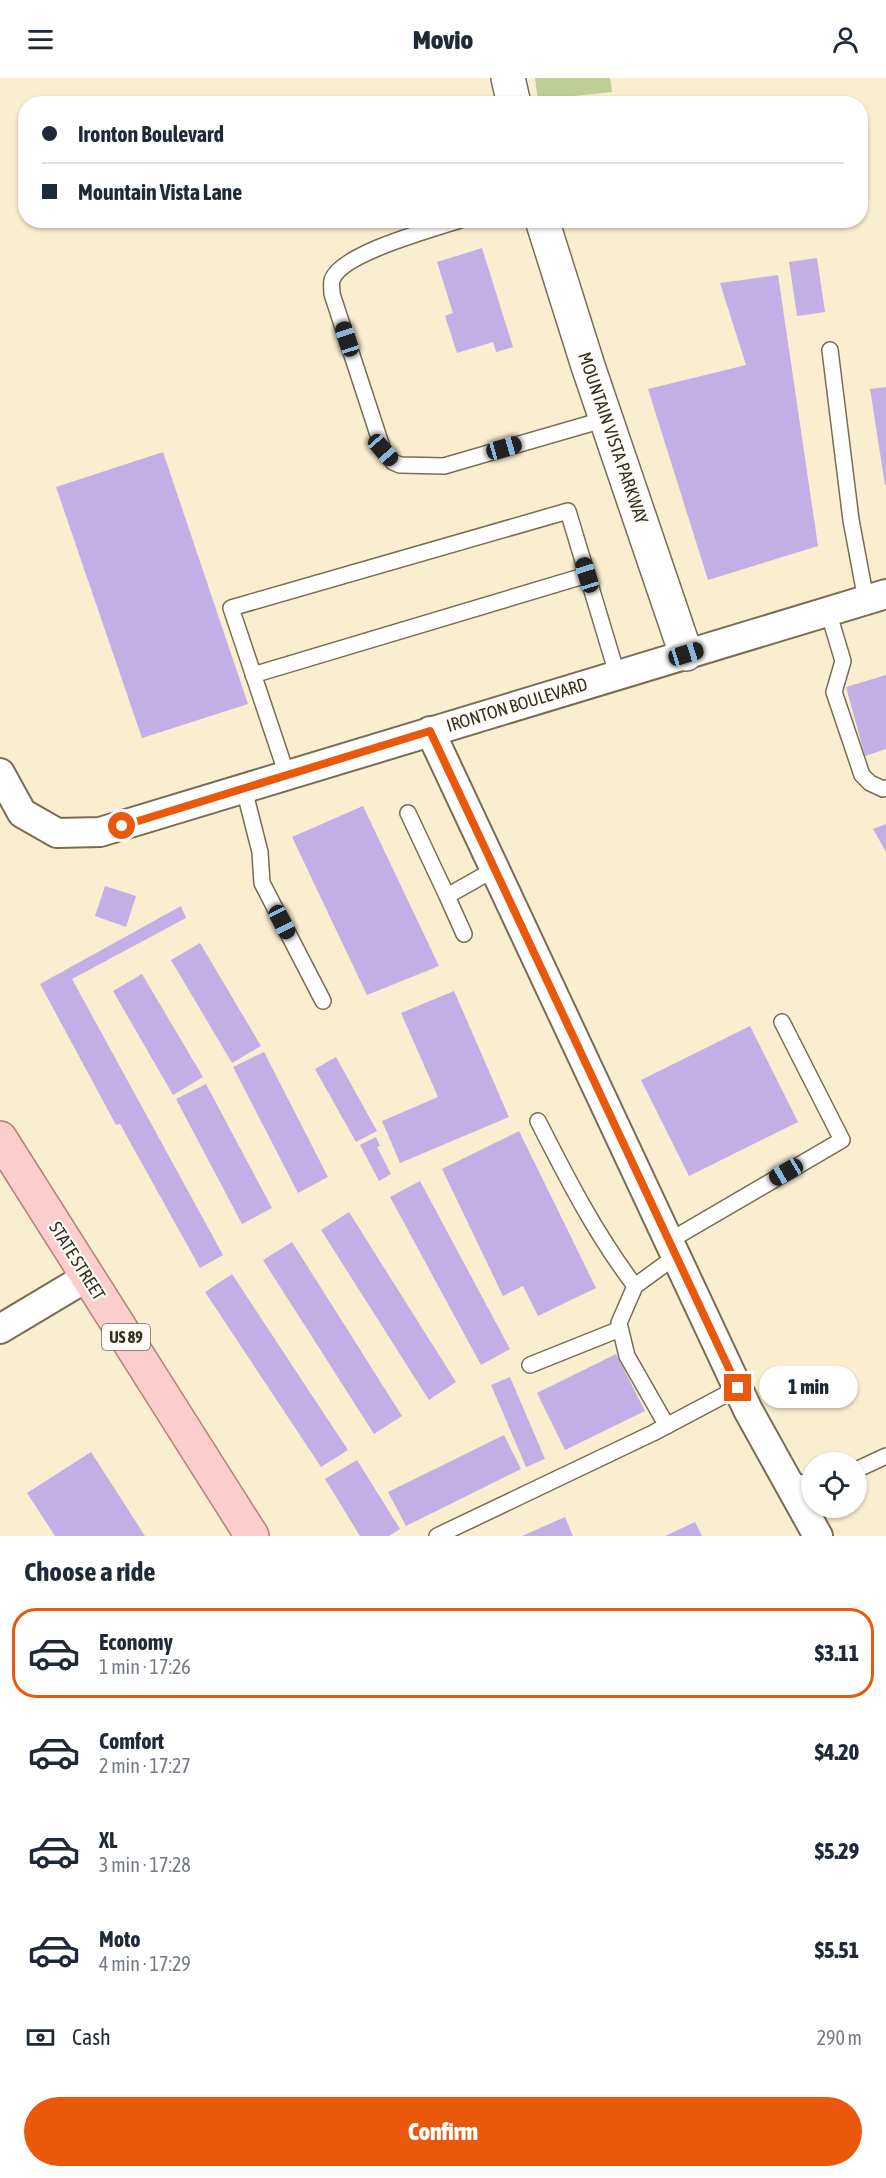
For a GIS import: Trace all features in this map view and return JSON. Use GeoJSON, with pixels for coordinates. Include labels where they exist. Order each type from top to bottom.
{"type":"FeatureCollection","features":[{"type":"Feature","properties":{"kind":"main road","name":"STATE STREET"},"geometry":{"type":"LineString","coordinates":[[0,1138],[252,1536]]}},
{"type":"Feature","properties":{"kind":"street"},"geometry":{"type":"LineString","coordinates":[[508,78],[512,96]]}},
{"type":"Feature","properties":{"kind":"street","name":"MOUNTAIN VISTA PARKWAY"},"geometry":{"type":"LineString","coordinates":[[545,228],[606,419],[686,654]]}},
{"type":"Feature","properties":{"kind":"street","name":"IRONTON BOULEVARD"},"geometry":{"type":"LineString","coordinates":[[0,773],[22,813],[57,833],[100,832],[876,597]]}},
{"type":"Feature","properties":{"kind":"street"},"geometry":{"type":"LineString","coordinates":[[430,731],[738,1388],[800,1483],[818,1536]]}},
{"type":"Feature","properties":{"kind":"street"},"geometry":{"type":"LineString","coordinates":[[0,1329],[87,1277]]}},
{"type":"Feature","properties":{"kind":"lane"},"geometry":{"type":"LineString","coordinates":[[435,228],[378,246],[341,269],[332,279],[332,294],[383,450],[393,462],[400,465],[444,466],[606,419]]}},
{"type":"Feature","properties":{"kind":"lane"},"geometry":{"type":"LineString","coordinates":[[830,350],[851,520],[876,597]]}},
{"type":"Feature","properties":{"kind":"lane"},"geometry":{"type":"LineString","coordinates":[[287,775],[231,608],[568,511],[617,674]]}},
{"type":"Feature","properties":{"kind":"lane"},"geometry":{"type":"LineString","coordinates":[[253,675],[587,575]]}},
{"type":"Feature","properties":{"kind":"lane"},"geometry":{"type":"LineString","coordinates":[[828,611],[843,661],[834,692],[862,775],[870,783],[883,789],[886,788]]}},
{"type":"Feature","properties":{"kind":"lane"},"geometry":{"type":"LineString","coordinates":[[244,789],[260,852],[262,883],[323,1001]]}},
{"type":"Feature","properties":{"kind":"lane"},"geometry":{"type":"LineString","coordinates":[[408,813],[464,934]]}},
{"type":"Feature","properties":{"kind":"lane"},"geometry":{"type":"LineString","coordinates":[[447,896],[495,869]]}},
{"type":"Feature","properties":{"kind":"lane"},"geometry":{"type":"LineString","coordinates":[[667,1426],[627,1356],[620,1329],[619,1323],[635,1286],[672,1248],[842,1140],[782,1022]]}},
{"type":"Feature","properties":{"kind":"lane"},"geometry":{"type":"LineString","coordinates":[[538,1121],[596,1228],[614,1258],[635,1286]]}},
{"type":"Feature","properties":{"kind":"lane"},"geometry":{"type":"LineString","coordinates":[[530,1365],[620,1329]]}},
{"type":"Feature","properties":{"kind":"lane"},"geometry":{"type":"LineString","coordinates":[[437,1536],[667,1426],[738,1388]]}},
{"type":"Feature","properties":{"kind":"lane"},"geometry":{"type":"LineString","coordinates":[[867,1465],[886,1456]]}},
{"type":"Feature","properties":{"kind":"green space"},"geometry":{"type":"Polygon","coordinates":[[[535,78],[610,78],[612,92],[575,96],[537,96],[535,78]]]}},
{"type":"Feature","properties":{"kind":"building"},"geometry":{"type":"Polygon","coordinates":[[[482,248],[513,347],[496,352],[493,342],[457,353],[445,316],[453,313],[437,262],[482,248]]]}},
{"type":"Feature","properties":{"kind":"building"},"geometry":{"type":"Polygon","coordinates":[[[817,258],[825,312],[797,316],[789,262],[817,258]]]}},
{"type":"Feature","properties":{"kind":"building"},"geometry":{"type":"Polygon","coordinates":[[[778,275],[818,546],[708,580],[648,389],[746,365],[720,283],[778,275]]]}},
{"type":"Feature","properties":{"kind":"building"},"geometry":{"type":"Polygon","coordinates":[[[886,387],[886,485],[885,485],[870,389],[886,387]]]}},
{"type":"Feature","properties":{"kind":"building"},"geometry":{"type":"Polygon","coordinates":[[[163,452],[248,704],[142,738],[56,487],[163,452]]]}},
{"type":"Feature","properties":{"kind":"building"},"geometry":{"type":"Polygon","coordinates":[[[886,675],[886,749],[865,756],[846,687],[886,675]]]}},
{"type":"Feature","properties":{"kind":"building"},"geometry":{"type":"Polygon","coordinates":[[[363,806],[439,966],[367,995],[292,837],[363,806]]]}},
{"type":"Feature","properties":{"kind":"building"},"geometry":{"type":"Polygon","coordinates":[[[886,824],[886,852],[873,829],[886,824]]]}},
{"type":"Feature","properties":{"kind":"building"},"geometry":{"type":"Polygon","coordinates":[[[105,886],[136,896],[126,927],[95,916],[105,886]]]}},
{"type":"Feature","properties":{"kind":"building"},"geometry":{"type":"Polygon","coordinates":[[[181,906],[186,918],[72,979],[223,1255],[200,1268],[120,1124],[116,1125],[40,984],[181,906]]]}},
{"type":"Feature","properties":{"kind":"building"},"geometry":{"type":"Polygon","coordinates":[[[200,943],[261,1046],[232,1063],[171,960],[200,943]]]}},
{"type":"Feature","properties":{"kind":"building"},"geometry":{"type":"Polygon","coordinates":[[[142,974],[203,1077],[173,1095],[113,991],[142,974]]]}},
{"type":"Feature","properties":{"kind":"building"},"geometry":{"type":"Polygon","coordinates":[[[454,991],[509,1117],[400,1163],[382,1121],[438,1097],[401,1013],[454,991]]]}},
{"type":"Feature","properties":{"kind":"building"},"geometry":{"type":"Polygon","coordinates":[[[750,1026],[798,1122],[689,1176],[641,1080],[750,1026]]]}},
{"type":"Feature","properties":{"kind":"building"},"geometry":{"type":"Polygon","coordinates":[[[264,1052],[328,1177],[298,1193],[233,1067],[264,1052]]]}},
{"type":"Feature","properties":{"kind":"building"},"geometry":{"type":"Polygon","coordinates":[[[336,1057],[377,1131],[356,1142],[315,1069],[336,1057]]]}},
{"type":"Feature","properties":{"kind":"building"},"geometry":{"type":"Polygon","coordinates":[[[206,1084],[272,1208],[242,1224],[176,1099],[206,1084]]]}},
{"type":"Feature","properties":{"kind":"building"},"geometry":{"type":"Polygon","coordinates":[[[519,1131],[596,1288],[538,1316],[523,1286],[503,1296],[442,1169],[519,1131]]]}},
{"type":"Feature","properties":{"kind":"building"},"geometry":{"type":"Polygon","coordinates":[[[376,1137],[380,1146],[377,1147],[391,1174],[379,1181],[360,1145],[376,1137]]]}},
{"type":"Feature","properties":{"kind":"building"},"geometry":{"type":"Polygon","coordinates":[[[420,1181],[510,1349],[481,1365],[390,1197],[420,1181]]]}},
{"type":"Feature","properties":{"kind":"building"},"geometry":{"type":"Polygon","coordinates":[[[349,1212],[456,1382],[429,1400],[321,1230],[349,1212]]]}},
{"type":"Feature","properties":{"kind":"building"},"geometry":{"type":"Polygon","coordinates":[[[292,1242],[402,1416],[374,1434],[263,1260],[292,1242]]]}},
{"type":"Feature","properties":{"kind":"building"},"geometry":{"type":"Polygon","coordinates":[[[232,1274],[348,1450],[321,1467],[205,1292],[232,1274]]]}},
{"type":"Feature","properties":{"kind":"building"},"geometry":{"type":"Polygon","coordinates":[[[616,1354],[645,1411],[565,1450],[537,1393],[616,1354]]]}},
{"type":"Feature","properties":{"kind":"building"},"geometry":{"type":"Polygon","coordinates":[[[510,1377],[545,1459],[526,1467],[491,1385],[510,1377]]]}},
{"type":"Feature","properties":{"kind":"building"},"geometry":{"type":"Polygon","coordinates":[[[504,1435],[521,1469],[406,1526],[388,1492],[504,1435]]]}},
{"type":"Feature","properties":{"kind":"building"},"geometry":{"type":"Polygon","coordinates":[[[91,1452],[145,1536],[55,1536],[27,1493],[91,1452]]]}},
{"type":"Feature","properties":{"kind":"building"},"geometry":{"type":"Polygon","coordinates":[[[357,1460],[400,1529],[389,1536],[360,1536],[325,1479],[357,1460]]]}},
{"type":"Feature","properties":{"kind":"building"},"geometry":{"type":"Polygon","coordinates":[[[565,1517],[573,1536],[522,1536],[565,1517]]]}},
{"type":"Feature","properties":{"kind":"building"},"geometry":{"type":"Polygon","coordinates":[[[695,1522],[702,1536],[665,1536],[695,1522]]]}},
{"type":"Feature","properties":{"kind":"route"},"geometry":{"type":"LineString","coordinates":[[122,826],[430,731],[738,1388]]}}]}
